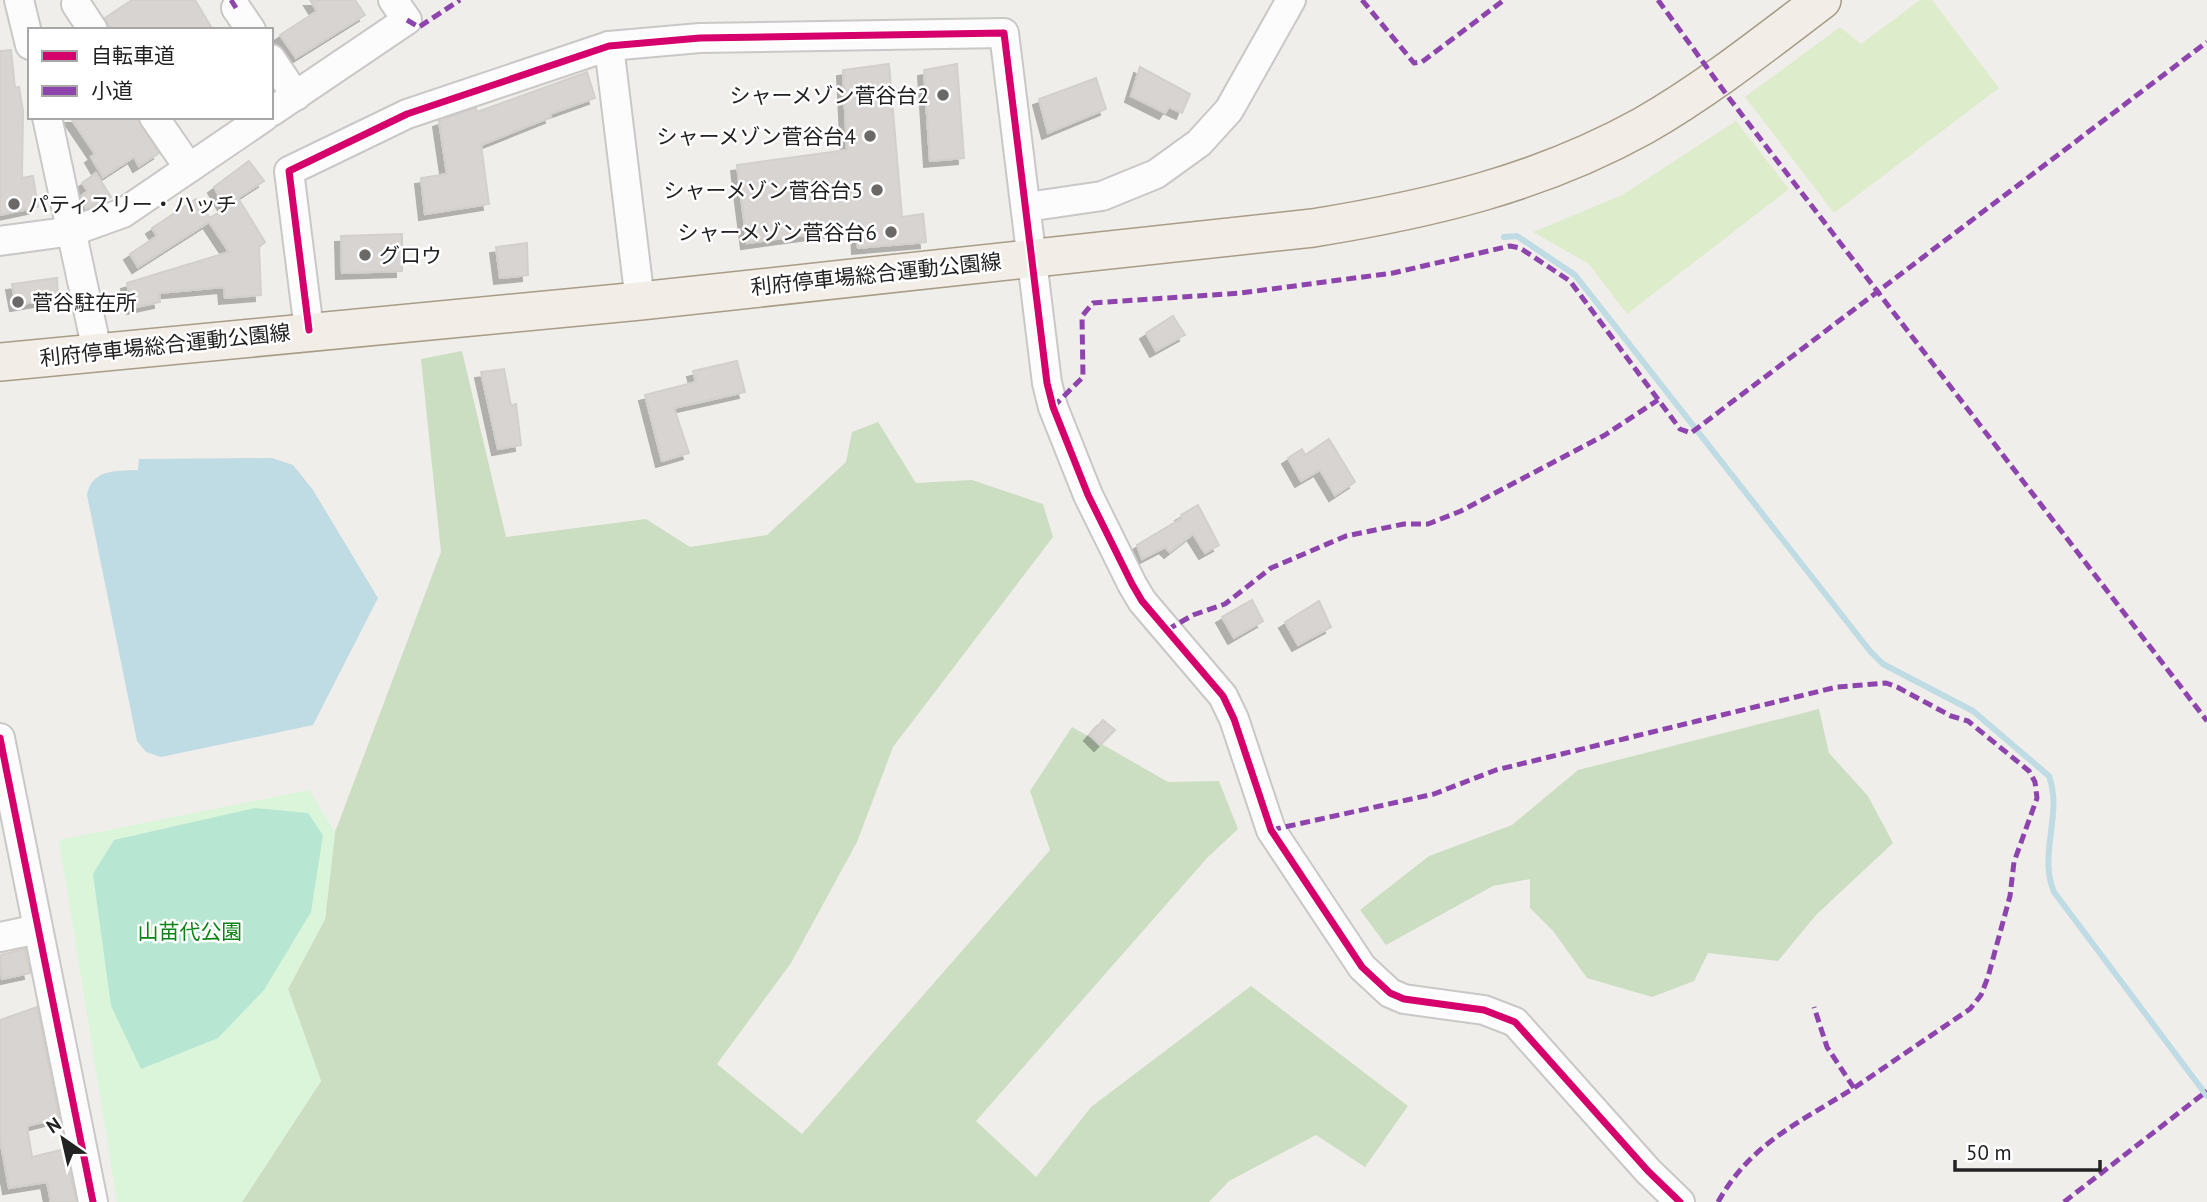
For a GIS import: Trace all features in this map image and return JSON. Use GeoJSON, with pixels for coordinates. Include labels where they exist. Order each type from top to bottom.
{"type":"FeatureCollection","features":[{"type":"Feature","properties":{"kind":"main road","name":"利府停車場総合運動公園線"},"geometry":{"type":"LineString","coordinates":[[0,362],[309,330],[640,301],[1324,226],[1453,202],[1515,183],[1584,155],[1643,126],[1715,80],[1822,0]]}},
{"type":"Feature","properties":{"kind":"street"},"geometry":{"type":"LineString","coordinates":[[19,0],[28,37]]}},
{"type":"Feature","properties":{"kind":"street"},"geometry":{"type":"LineString","coordinates":[[273,112],[407,20],[393,0]]}},
{"type":"Feature","properties":{"kind":"street"},"geometry":{"type":"LineString","coordinates":[[1027,207],[1102,196],[1156,174],[1199,143],[1229,110],[1291,0]]}},
{"type":"Feature","properties":{"kind":"street"},"geometry":{"type":"LineString","coordinates":[[73,1],[92,28]]}},
{"type":"Feature","properties":{"kind":"street"},"geometry":{"type":"LineString","coordinates":[[309,330],[289,171],[407,114],[609,46],[700,38],[1004,33],[1047,383],[1053,407],[1110,541],[1142,601],[1223,696],[1234,719],[1271,830],[1362,967],[1390,993],[1404,999],[1485,1010],[1515,1022],[1648,1171],[1680,1202]]}},
{"type":"Feature","properties":{"kind":"street"},"geometry":{"type":"LineString","coordinates":[[609,46],[640,301]]}},
{"type":"Feature","properties":{"kind":"street"},"geometry":{"type":"LineString","coordinates":[[273,62],[296,96]]}},
{"type":"Feature","properties":{"kind":"street"},"geometry":{"type":"LineString","coordinates":[[47,119],[74,231],[97,351]]}},
{"type":"Feature","properties":{"kind":"street"},"geometry":{"type":"LineString","coordinates":[[155,119],[190,168]]}},
{"type":"Feature","properties":{"kind":"street"},"geometry":{"type":"LineString","coordinates":[[0,241],[74,231],[123,213],[261,119]]}},
{"type":"Feature","properties":{"kind":"street"},"geometry":{"type":"LineString","coordinates":[[0,738],[7,810],[38,929],[93,1202]]}},
{"type":"Feature","properties":{"kind":"street"},"geometry":{"type":"LineString","coordinates":[[0,937],[38,929]]}},
{"type":"Feature","properties":{"kind":"green space"},"geometry":{"type":"Polygon","coordinates":[[[1920,0],[1932,0],[1999,88],[1834,213],[1745,97],[1840,27],[1861,44],[1920,0]]]}},
{"type":"Feature","properties":{"kind":"green space"},"geometry":{"type":"Polygon","coordinates":[[[1736,121],[1789,189],[1627,314],[1589,264],[1533,232],[1622,195],[1736,121]]]}},
{"type":"Feature","properties":{"kind":"green space"},"geometry":{"type":"Polygon","coordinates":[[[462,351],[506,537],[646,519],[690,547],[767,535],[846,462],[852,432],[878,422],[916,483],[972,480],[1043,504],[1053,537],[893,747],[857,842],[791,963],[717,1064],[802,1134],[1050,850],[1030,791],[1072,727],[1168,782],[1219,781],[1238,829],[1207,858],[976,1121],[1036,1177],[1091,1107],[1251,986],[1408,1106],[1365,1167],[1316,1135],[1229,1181],[1209,1202],[242,1202],[321,1081],[288,989],[325,919],[335,832],[441,552],[421,359],[462,351]]]}},
{"type":"Feature","properties":{"kind":"green space"},"geometry":{"type":"Polygon","coordinates":[[[1819,709],[1829,753],[1868,796],[1893,843],[1816,915],[1778,961],[1708,953],[1694,981],[1652,997],[1587,978],[1553,931],[1530,908],[1530,879],[1493,886],[1386,945],[1360,910],[1429,856],[1512,825],[1578,770],[1819,709]]]}},
{"type":"Feature","properties":{"kind":"green space","name":"山苗代公園"},"geometry":{"type":"Polygon","coordinates":[[[309,790],[335,832],[325,919],[288,989],[321,1081],[242,1202],[117,1202],[59,840],[309,790]]]}},
{"type":"Feature","properties":{"kind":"green space"},"geometry":{"type":"Polygon","coordinates":[[[255,808],[308,813],[323,835],[311,912],[264,990],[218,1038],[141,1069],[111,1006],[93,874],[114,840],[255,808]]]}},
{"type":"Feature","properties":{"kind":"water"},"geometry":{"type":"Polygon","coordinates":[[[272,458],[293,465],[313,490],[378,598],[313,725],[161,757],[146,752],[137,741],[87,495],[90,487],[94,480],[106,473],[138,470],[139,459],[272,458]]]}},
{"type":"Feature","properties":{"kind":"building"},"geometry":{"type":"Polygon","coordinates":[[[132,0],[195,0],[212,28],[109,28],[105,18],[132,0]]]}},
{"type":"Feature","properties":{"kind":"building"},"geometry":{"type":"Polygon","coordinates":[[[310,0],[355,0],[365,15],[296,58],[280,35],[317,11],[310,0]]]}},
{"type":"Feature","properties":{"kind":"building"},"geometry":{"type":"Polygon","coordinates":[[[11,50],[15,88],[19,87],[23,111],[22,178],[33,176],[38,207],[0,215],[0,51],[11,50]]]}},
{"type":"Feature","properties":{"kind":"building"},"geometry":{"type":"Polygon","coordinates":[[[889,64],[902,217],[923,214],[926,242],[858,248],[857,228],[747,243],[737,165],[847,150],[843,70],[889,64]]]}},
{"type":"Feature","properties":{"kind":"building"},"geometry":{"type":"Polygon","coordinates":[[[957,64],[964,158],[930,161],[924,70],[957,64]]]}},
{"type":"Feature","properties":{"kind":"building"},"geometry":{"type":"Polygon","coordinates":[[[1140,67],[1190,94],[1182,113],[1169,107],[1165,113],[1131,96],[1140,67]]]}},
{"type":"Feature","properties":{"kind":"building"},"geometry":{"type":"Polygon","coordinates":[[[587,72],[595,98],[550,114],[551,117],[481,145],[489,204],[425,214],[421,178],[447,174],[439,121],[476,108],[477,112],[587,72]]]}},
{"type":"Feature","properties":{"kind":"building"},"geometry":{"type":"Polygon","coordinates":[[[1096,78],[1106,109],[1048,133],[1039,99],[1096,78]]]}},
{"type":"Feature","properties":{"kind":"building"},"geometry":{"type":"Polygon","coordinates":[[[71,119],[139,119],[159,153],[139,166],[134,157],[103,177],[91,157],[95,154],[71,119]]]}},
{"type":"Feature","properties":{"kind":"building"},"geometry":{"type":"Polygon","coordinates":[[[249,161],[264,181],[238,198],[265,242],[259,247],[261,295],[225,298],[224,287],[159,293],[160,302],[132,308],[127,283],[229,252],[209,222],[138,267],[130,254],[157,236],[152,228],[196,199],[210,218],[226,208],[214,187],[249,161]]]}},
{"type":"Feature","properties":{"kind":"building"},"geometry":{"type":"Polygon","coordinates":[[[96,173],[111,197],[86,209],[81,196],[88,191],[82,183],[96,173]]]}},
{"type":"Feature","properties":{"kind":"building"},"geometry":{"type":"Polygon","coordinates":[[[402,234],[402,271],[342,273],[341,236],[402,234]]]}},
{"type":"Feature","properties":{"kind":"building"},"geometry":{"type":"Polygon","coordinates":[[[527,243],[528,275],[500,278],[496,247],[527,243]]]}},
{"type":"Feature","properties":{"kind":"building"},"geometry":{"type":"Polygon","coordinates":[[[57,278],[58,298],[16,305],[12,284],[57,278]]]}},
{"type":"Feature","properties":{"kind":"building"},"geometry":{"type":"Polygon","coordinates":[[[1173,316],[1185,335],[1156,351],[1146,333],[1173,316]]]}},
{"type":"Feature","properties":{"kind":"building"},"geometry":{"type":"Polygon","coordinates":[[[737,361],[745,392],[674,408],[689,453],[662,461],[645,395],[696,382],[693,371],[737,361]]]}},
{"type":"Feature","properties":{"kind":"building"},"geometry":{"type":"Polygon","coordinates":[[[504,369],[511,406],[516,404],[521,445],[498,449],[481,372],[504,369]]]}},
{"type":"Feature","properties":{"kind":"building"},"geometry":{"type":"Polygon","coordinates":[[[1329,439],[1355,482],[1335,495],[1320,470],[1301,481],[1288,458],[1302,449],[1305,455],[1329,439]]]}},
{"type":"Feature","properties":{"kind":"building"},"geometry":{"type":"Polygon","coordinates":[[[1198,505],[1219,545],[1205,553],[1193,534],[1170,552],[1165,547],[1142,559],[1137,545],[1198,505]]]}},
{"type":"Feature","properties":{"kind":"building"},"geometry":{"type":"Polygon","coordinates":[[[1252,600],[1263,621],[1234,638],[1222,617],[1252,600]]]}},
{"type":"Feature","properties":{"kind":"building"},"geometry":{"type":"Polygon","coordinates":[[[1319,601],[1331,627],[1298,645],[1285,622],[1319,601]]]}},
{"type":"Feature","properties":{"kind":"building"},"geometry":{"type":"Polygon","coordinates":[[[1103,720],[1115,730],[1100,745],[1090,735],[1103,720]]]}},
{"type":"Feature","properties":{"kind":"building"},"geometry":{"type":"Polygon","coordinates":[[[25,949],[30,973],[2,979],[0,955],[25,949]]]}},
{"type":"Feature","properties":{"kind":"building"},"geometry":{"type":"Polygon","coordinates":[[[37,1007],[59,1118],[27,1126],[32,1157],[65,1149],[76,1202],[51,1202],[47,1182],[9,1188],[0,1139],[0,1020],[37,1007]]]}},
{"type":"Feature","properties":{"kind":"waterway"},"geometry":{"type":"LineString","coordinates":[[1504,237],[1517,236],[1575,275],[1870,651],[1883,664],[1973,711],[2049,776],[2053,790],[2053,819],[2048,863],[2054,892],[2207,1096]]}},
{"type":"Feature","properties":{"kind":"marked path"},"geometry":{"type":"LineString","coordinates":[[231,0],[236,8]]}},
{"type":"Feature","properties":{"kind":"marked path"},"geometry":{"type":"LineString","coordinates":[[407,20],[419,27],[460,0]]}},
{"type":"Feature","properties":{"kind":"marked path"},"geometry":{"type":"LineString","coordinates":[[1362,0],[1414,63],[1422,62],[1504,0]]}},
{"type":"Feature","properties":{"kind":"marked path"},"geometry":{"type":"LineString","coordinates":[[1658,0],[1729,98],[2207,721]]}},
{"type":"Feature","properties":{"kind":"marked path"},"geometry":{"type":"LineString","coordinates":[[1053,407],[1083,377],[1082,316],[1093,303],[1241,293],[1393,273],[1510,246],[1520,248],[1570,281],[1680,429],[1691,433],[2207,42]]}},
{"type":"Feature","properties":{"kind":"marked path"},"geometry":{"type":"LineString","coordinates":[[1167,630],[1193,615],[1225,604],[1271,568],[1346,536],[1404,524],[1428,524],[1461,511],[1605,435],[1658,400]]}},
{"type":"Feature","properties":{"kind":"marked path"},"geometry":{"type":"LineString","coordinates":[[1271,830],[1434,794],[1496,770],[1837,687],[1886,683],[1897,687],[1951,716],[1968,721],[2029,771],[2035,782],[2037,798],[2014,862],[2010,896],[1981,995],[1970,1009],[1854,1088]]}},
{"type":"Feature","properties":{"kind":"marked path"},"geometry":{"type":"LineString","coordinates":[[1718,1202],[1745,1164],[1761,1149],[1854,1088],[1827,1047],[1814,1007]]}},
{"type":"Feature","properties":{"kind":"marked path"},"geometry":{"type":"LineString","coordinates":[[2064,1202],[2207,1091]]}},
{"type":"Feature","properties":{"kind":"cycle path"},"geometry":{"type":"LineString","coordinates":[[309,330],[289,171],[407,114],[609,46],[700,38],[1004,33],[1047,383],[1053,407],[1088,495],[1132,584],[1142,601],[1223,696],[1234,719],[1271,830],[1362,967],[1390,993],[1404,999],[1484,1010],[1515,1022],[1648,1171],[1680,1202]]}},
{"type":"Feature","properties":{"kind":"cycle path"},"geometry":{"type":"LineString","coordinates":[[0,738],[93,1202]]}},
{"type":"Feature","properties":{"kind":"place","name":"シャーメゾン菅谷台2"},"geometry":{"type":"Point","coordinates":[943,95]}},
{"type":"Feature","properties":{"kind":"place","name":"シャーメゾン菅谷台4"},"geometry":{"type":"Point","coordinates":[870,136]}},
{"type":"Feature","properties":{"kind":"place","name":"シャーメゾン菅谷台5"},"geometry":{"type":"Point","coordinates":[877,190]}},
{"type":"Feature","properties":{"kind":"place","name":"パティスリー・ハッチ"},"geometry":{"type":"Point","coordinates":[14,204]}},
{"type":"Feature","properties":{"kind":"place","name":"シャーメゾン菅谷台6"},"geometry":{"type":"Point","coordinates":[891,232]}},
{"type":"Feature","properties":{"kind":"place","name":"グロウ"},"geometry":{"type":"Point","coordinates":[365,255]}},
{"type":"Feature","properties":{"kind":"place","name":"菅谷駐在所"},"geometry":{"type":"Point","coordinates":[18,302]}}]}
